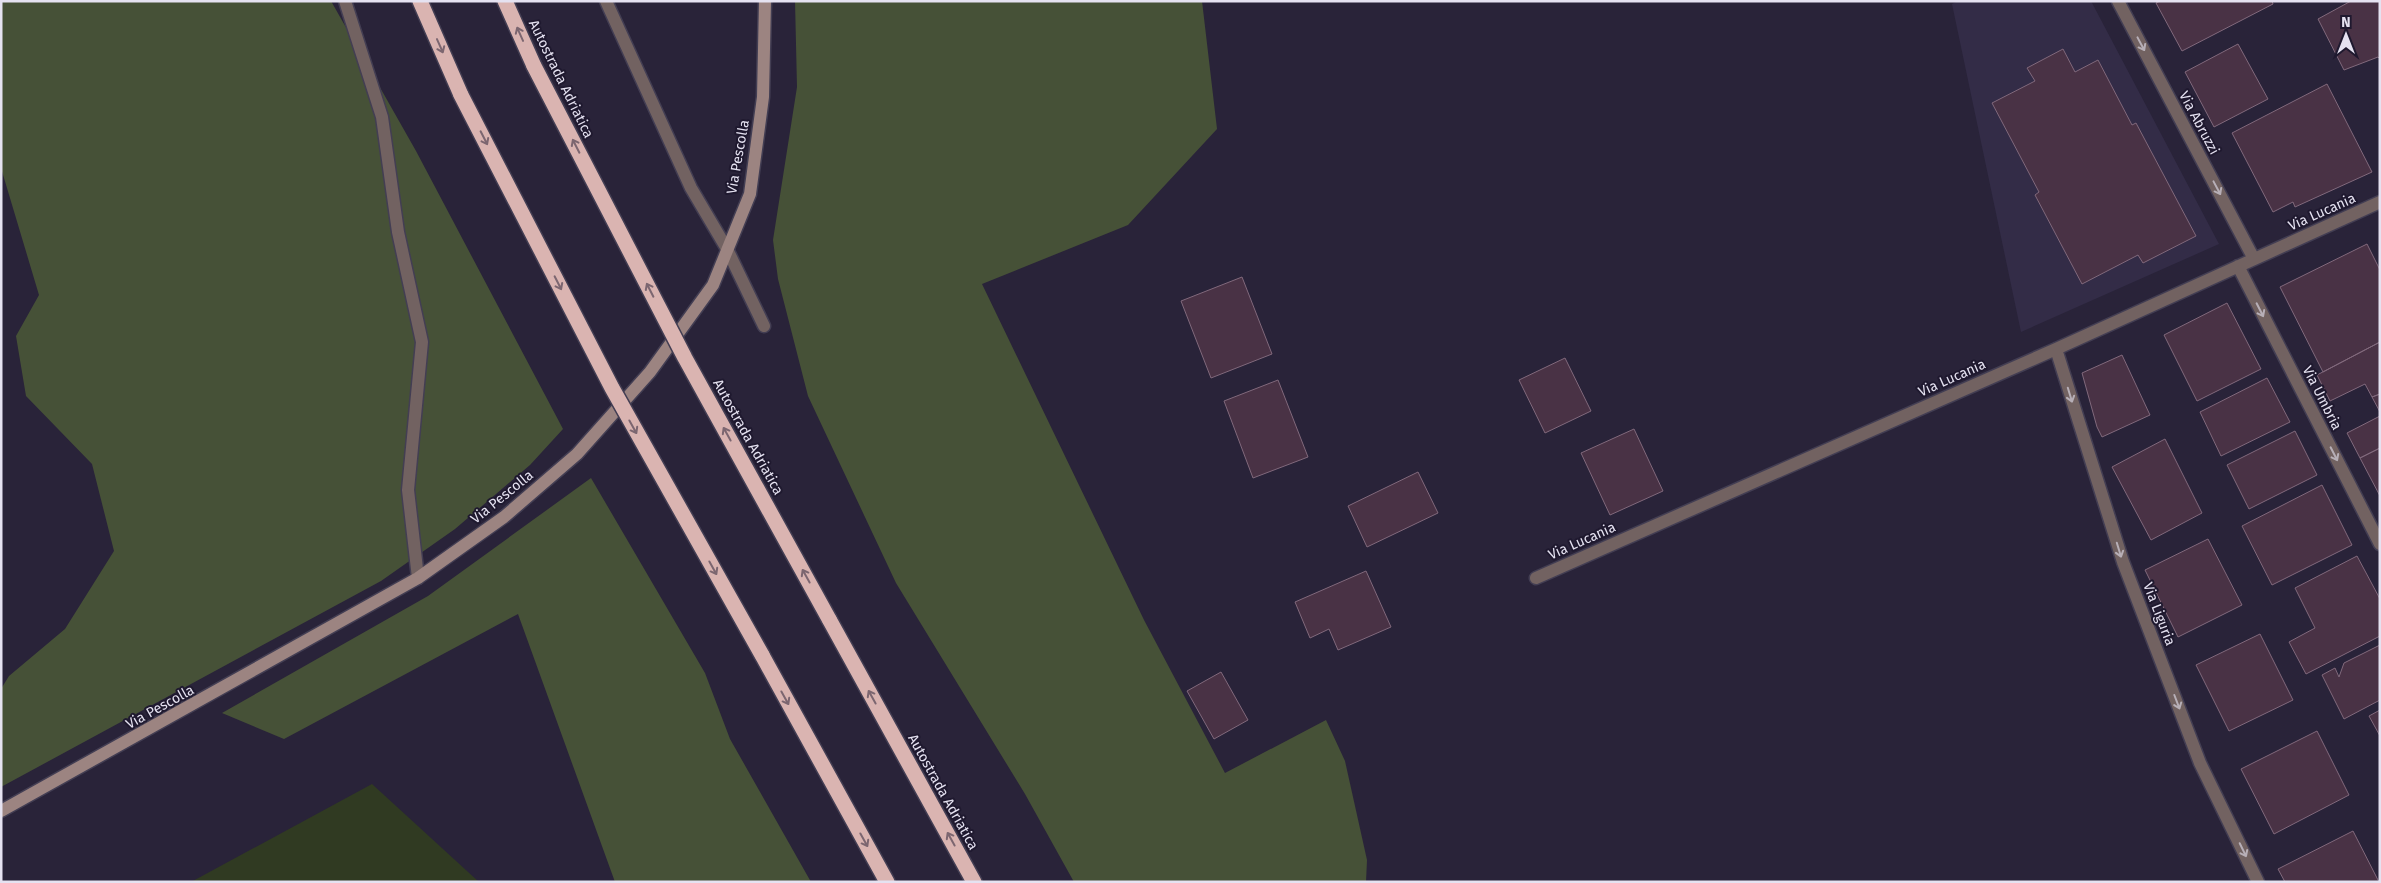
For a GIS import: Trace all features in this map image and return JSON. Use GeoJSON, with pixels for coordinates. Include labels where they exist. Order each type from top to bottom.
{"type":"FeatureCollection","features":[{"type":"Feature","properties":{"kind":"highway"},"geometry":{"type":"LineString","coordinates":[[420,1],[462,95],[612,388],[887,882]]}},
{"type":"Feature","properties":{"kind":"highway","name":"Autostrada Adriatica"},"geometry":{"type":"LineString","coordinates":[[505,1],[534,66],[685,358],[974,882]]}},
{"type":"Feature","properties":{"kind":"street"},"geometry":{"type":"LineString","coordinates":[[346,1],[382,117],[398,232],[422,342],[408,490],[418,578]]}},
{"type":"Feature","properties":{"kind":"street"},"geometry":{"type":"LineString","coordinates":[[606,1],[691,188],[727,249],[764,326]]}},
{"type":"Feature","properties":{"kind":"street","name":"Via Pescolla"},"geometry":{"type":"LineString","coordinates":[[1,811],[418,578],[504,517],[577,454],[650,372],[713,285],[750,194],[763,98],[765,1]]}},
{"type":"Feature","properties":{"kind":"street","name":"Via Abruzzi"},"geometry":{"type":"LineString","coordinates":[[2118,1],[2254,259]]}},
{"type":"Feature","properties":{"kind":"street","name":"Via Lucania"},"geometry":{"type":"LineString","coordinates":[[1536,578],[2056,348],[2380,202]]}},
{"type":"Feature","properties":{"kind":"street","name":"Via Umbria"},"geometry":{"type":"LineString","coordinates":[[2238,266],[2380,544]]}},
{"type":"Feature","properties":{"kind":"street","name":"Via Liguria"},"geometry":{"type":"LineString","coordinates":[[2056,348],[2122,562],[2200,762],[2258,882]]}},
{"type":"Feature","properties":{"kind":"shaded area"},"geometry":{"type":"Polygon","coordinates":[[[1958,1],[2091,1],[2219,244],[2021,332],[1952,4],[1958,1]]]}},
{"type":"Feature","properties":{"kind":"green space"},"geometry":{"type":"Polygon","coordinates":[[[1,1],[331,1],[416,151],[563,429],[530,465],[455,529],[381,581],[1,787],[1,689],[9,676],[65,629],[114,551],[92,464],[26,396],[16,336],[39,295],[1,168],[1,1]]]}},
{"type":"Feature","properties":{"kind":"green space"},"geometry":{"type":"Polygon","coordinates":[[[795,1],[1202,1],[1217,129],[1128,225],[982,284],[1144,620],[1225,773],[1326,720],[1345,761],[1367,860],[1366,882],[1074,882],[1025,794],[896,583],[808,396],[778,279],[773,240],[797,87],[795,1]]]}},
{"type":"Feature","properties":{"kind":"green space"},"geometry":{"type":"Polygon","coordinates":[[[591,478],[705,673],[730,739],[811,882],[615,882],[518,614],[284,739],[222,713],[428,596],[591,478]]]}},
{"type":"Feature","properties":{"kind":"green space"},"geometry":{"type":"Polygon","coordinates":[[[372,784],[479,882],[191,882],[372,784]]]}},
{"type":"Feature","properties":{"kind":"building"},"geometry":{"type":"Polygon","coordinates":[[[2160,1],[2272,1],[2273,4],[2182,51],[2156,3],[2160,1]]]}},
{"type":"Feature","properties":{"kind":"building"},"geometry":{"type":"Polygon","coordinates":[[[2351,1],[2380,1],[2380,59],[2378,57],[2344,70],[2318,19],[2351,1]]]}},
{"type":"Feature","properties":{"kind":"building"},"geometry":{"type":"Polygon","coordinates":[[[2238,44],[2268,99],[2214,127],[2185,72],[2238,44]]]}},
{"type":"Feature","properties":{"kind":"building"},"geometry":{"type":"Polygon","coordinates":[[[2063,49],[2075,72],[2098,60],[2132,125],[2136,123],[2196,236],[2143,263],[2138,255],[2082,284],[2035,195],[2039,192],[1992,103],[2035,81],[2027,68],[2063,49]]]}},
{"type":"Feature","properties":{"kind":"building"},"geometry":{"type":"Polygon","coordinates":[[[2327,84],[2372,172],[2295,207],[2293,202],[2273,212],[2232,133],[2327,84]]]}},
{"type":"Feature","properties":{"kind":"building"},"geometry":{"type":"Polygon","coordinates":[[[2367,244],[2380,270],[2380,342],[2323,372],[2280,287],[2367,244]]]}},
{"type":"Feature","properties":{"kind":"building"},"geometry":{"type":"Polygon","coordinates":[[[1242,277],[1272,354],[1211,378],[1181,301],[1242,277]]]}},
{"type":"Feature","properties":{"kind":"building"},"geometry":{"type":"Polygon","coordinates":[[[2227,303],[2261,369],[2197,401],[2164,335],[2227,303]]]}},
{"type":"Feature","properties":{"kind":"building"},"geometry":{"type":"Polygon","coordinates":[[[2380,342],[2380,394],[2372,397],[2365,384],[2330,401],[2317,375],[2380,342]]]}},
{"type":"Feature","properties":{"kind":"building"},"geometry":{"type":"Polygon","coordinates":[[[2122,355],[2150,415],[2102,437],[2097,427],[2082,373],[2122,355]]]}},
{"type":"Feature","properties":{"kind":"building"},"geometry":{"type":"Polygon","coordinates":[[[1565,358],[1591,411],[1545,433],[1519,380],[1565,358]]]}},
{"type":"Feature","properties":{"kind":"building"},"geometry":{"type":"Polygon","coordinates":[[[2267,378],[2290,422],[2221,456],[2200,412],[2267,378]]]}},
{"type":"Feature","properties":{"kind":"building"},"geometry":{"type":"Polygon","coordinates":[[[1278,380],[1308,457],[1253,478],[1224,401],[1278,380]]]}},
{"type":"Feature","properties":{"kind":"building"},"geometry":{"type":"Polygon","coordinates":[[[2380,394],[2380,412],[2372,397],[2380,394]]]}},
{"type":"Feature","properties":{"kind":"building"},"geometry":{"type":"Polygon","coordinates":[[[2380,416],[2380,448],[2360,458],[2347,433],[2380,416]]]}},
{"type":"Feature","properties":{"kind":"building"},"geometry":{"type":"Polygon","coordinates":[[[1634,429],[1663,491],[1610,515],[1581,453],[1634,429]]]}},
{"type":"Feature","properties":{"kind":"building"},"geometry":{"type":"Polygon","coordinates":[[[2295,431],[2317,475],[2249,509],[2227,465],[2295,431]]]}},
{"type":"Feature","properties":{"kind":"building"},"geometry":{"type":"Polygon","coordinates":[[[2165,439],[2202,513],[2151,540],[2112,467],[2165,439]]]}},
{"type":"Feature","properties":{"kind":"building"},"geometry":{"type":"Polygon","coordinates":[[[2380,448],[2380,496],[2360,458],[2380,448]]]}},
{"type":"Feature","properties":{"kind":"building"},"geometry":{"type":"Polygon","coordinates":[[[1418,472],[1438,513],[1367,547],[1348,506],[1418,472]]]}},
{"type":"Feature","properties":{"kind":"building"},"geometry":{"type":"Polygon","coordinates":[[[2322,485],[2352,545],[2272,585],[2242,526],[2322,485]]]}},
{"type":"Feature","properties":{"kind":"building"},"geometry":{"type":"Polygon","coordinates":[[[2208,539],[2242,605],[2178,637],[2145,570],[2208,539]]]}},
{"type":"Feature","properties":{"kind":"building"},"geometry":{"type":"Polygon","coordinates":[[[2357,556],[2380,599],[2380,636],[2306,674],[2289,642],[2315,628],[2295,588],[2357,556]]]}},
{"type":"Feature","properties":{"kind":"building"},"geometry":{"type":"Polygon","coordinates":[[[1366,571],[1391,627],[1338,650],[1329,629],[1310,638],[1295,602],[1366,571]]]}},
{"type":"Feature","properties":{"kind":"building"},"geometry":{"type":"Polygon","coordinates":[[[2260,634],[2293,700],[2229,731],[2196,665],[2260,634]]]}},
{"type":"Feature","properties":{"kind":"building"},"geometry":{"type":"Polygon","coordinates":[[[2380,645],[2380,700],[2344,719],[2322,675],[2335,668],[2339,677],[2344,663],[2380,645]]]}},
{"type":"Feature","properties":{"kind":"building"},"geometry":{"type":"Polygon","coordinates":[[[1221,672],[1248,720],[1214,739],[1187,691],[1221,672]]]}},
{"type":"Feature","properties":{"kind":"building"},"geometry":{"type":"Polygon","coordinates":[[[2380,710],[2380,736],[2369,716],[2380,710]]]}},
{"type":"Feature","properties":{"kind":"building"},"geometry":{"type":"Polygon","coordinates":[[[2317,731],[2349,795],[2274,834],[2241,769],[2317,731]]]}},
{"type":"Feature","properties":{"kind":"building"},"geometry":{"type":"Polygon","coordinates":[[[2353,831],[2379,882],[2285,882],[2278,869],[2353,831]]]}}]}
